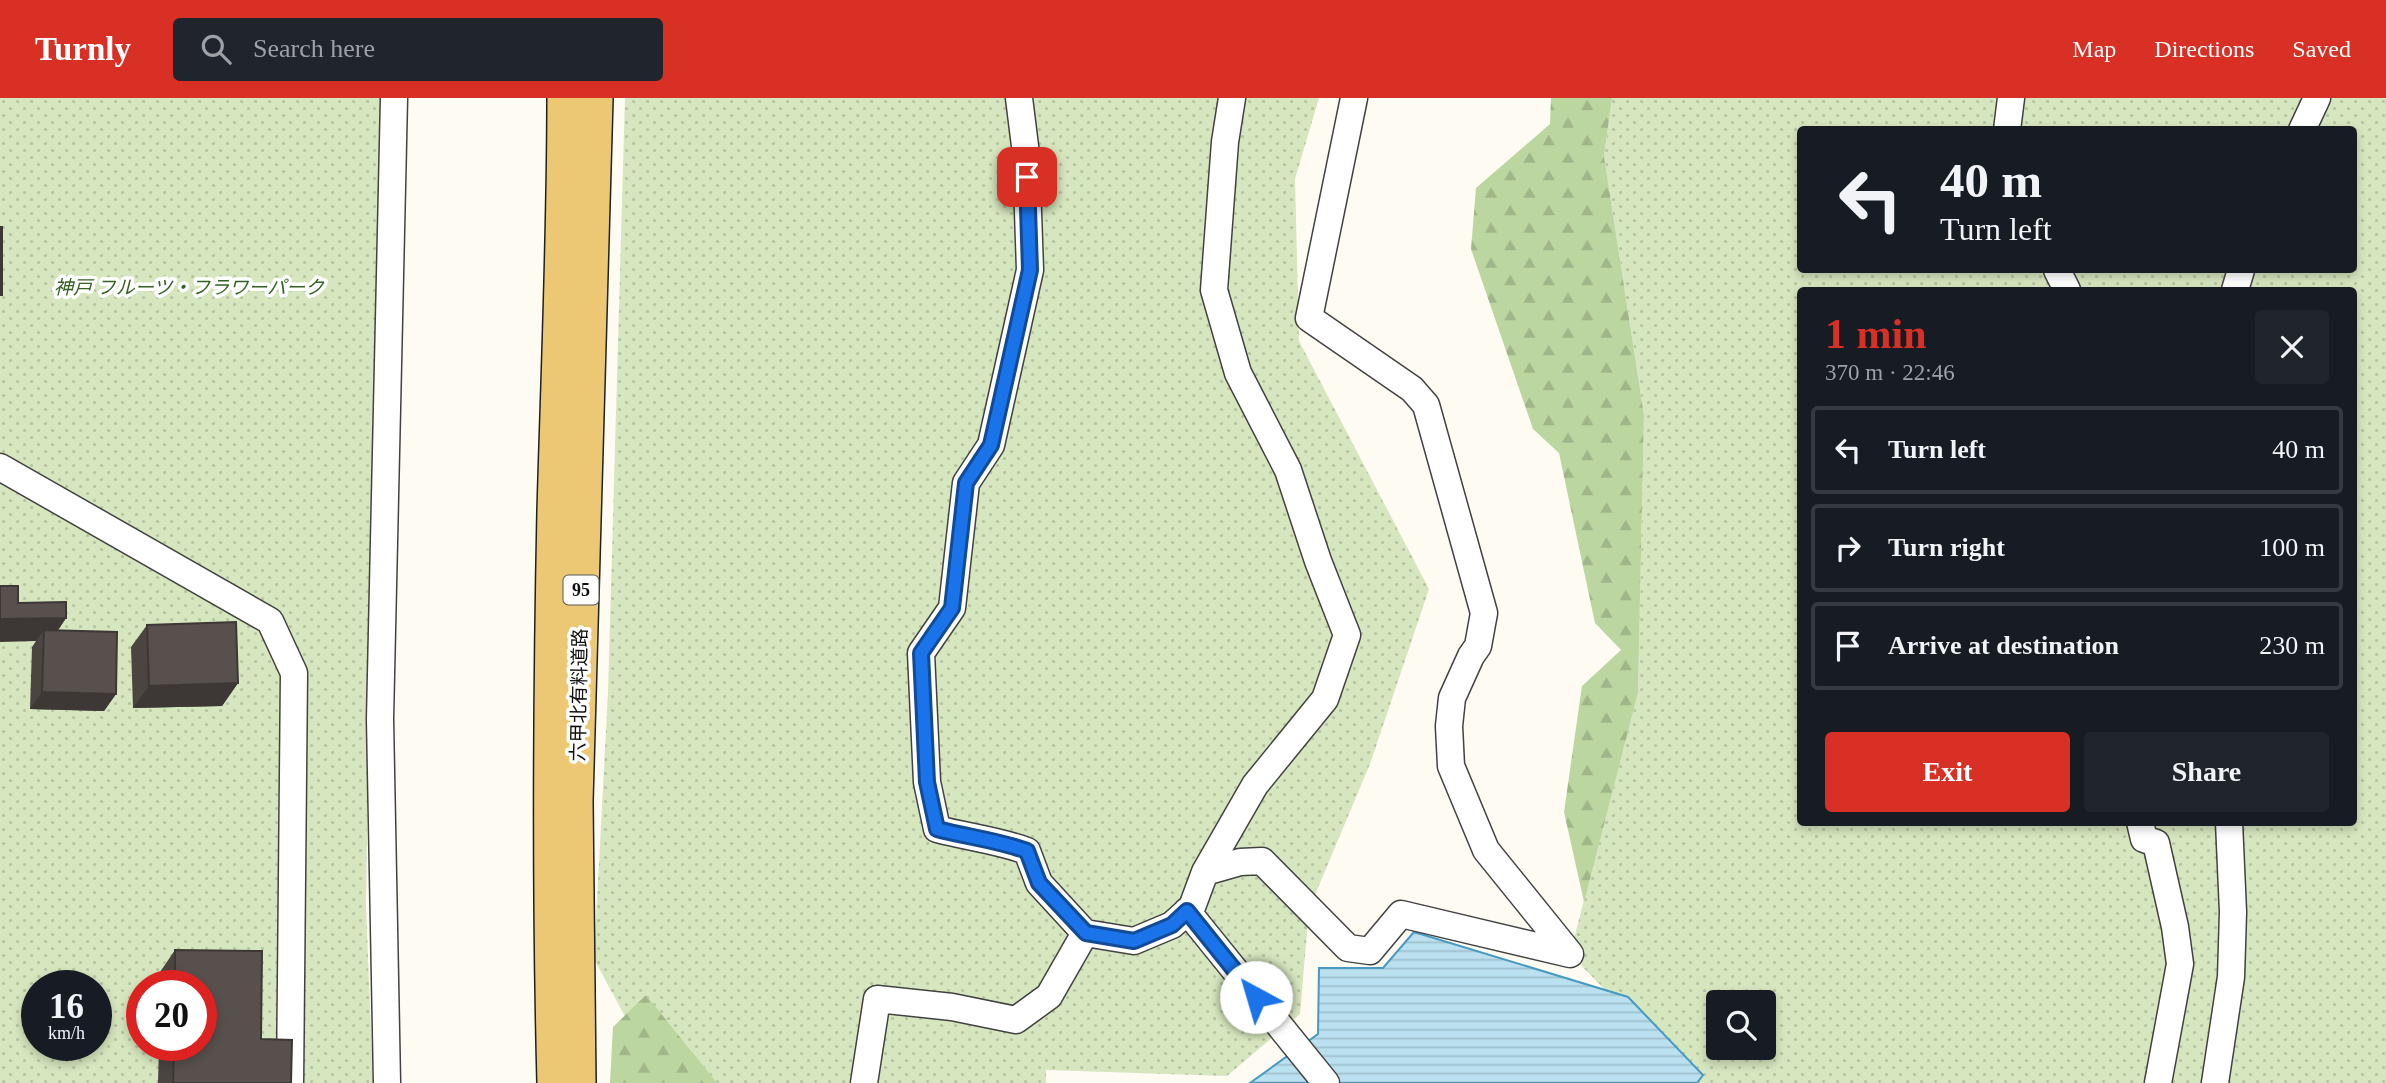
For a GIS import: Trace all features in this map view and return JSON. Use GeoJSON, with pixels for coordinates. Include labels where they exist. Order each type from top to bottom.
{"type":"FeatureCollection","features":[{"type":"Feature","properties":{"kind":"main road"},"geometry":{"type":"LineString","coordinates":[[557,98],[564,188]]}},
{"type":"Feature","properties":{"kind":"main road","name":"六甲北有料道路"},"geometry":{"type":"LineString","coordinates":[[554,1083],[549,799],[564,98]]}},
{"type":"Feature","properties":{"kind":"main road","name":"六甲北有料道路"},"geometry":{"type":"LineString","coordinates":[[579,1083],[576,801],[596,98]]}},
{"type":"Feature","properties":{"kind":"street"},"geometry":{"type":"LineString","coordinates":[[387,1083],[380,719],[394,98]]}},
{"type":"Feature","properties":{"kind":"street"},"geometry":{"type":"LineString","coordinates":[[1019,98],[1026,154],[1030,270],[991,445],[966,483],[952,608],[921,653],[927,782],[937,829],[1003,842],[1027,851],[1039,883],[1086,933],[1134,941],[1172,925],[1192,907],[1205,872],[1255,785],[1325,699],[1347,635],[1287,470],[1238,373],[1214,290],[1225,142],[1232,98]]}},
{"type":"Feature","properties":{"kind":"street"},"geometry":{"type":"LineString","coordinates":[[1205,872],[1240,862],[1262,861],[1348,948],[1370,951],[1401,914],[1570,954],[1486,850],[1451,766],[1449,726],[1452,698],[1478,646],[1484,613],[1426,405],[1412,389],[1310,318],[1354,98]]}},
{"type":"Feature","properties":{"kind":"street"},"geometry":{"type":"LineString","coordinates":[[2008,126],[2011,98]]}},
{"type":"Feature","properties":{"kind":"street"},"geometry":{"type":"LineString","coordinates":[[2304,126],[2317,98]]}},
{"type":"Feature","properties":{"kind":"street"},"geometry":{"type":"LineString","coordinates":[[0,467],[270,621],[295,673],[290,1083]]}},
{"type":"Feature","properties":{"kind":"street"},"geometry":{"type":"LineString","coordinates":[[2141,826],[2144,839],[2156,843],[2175,927],[2180,964],[2158,1083]]}},
{"type":"Feature","properties":{"kind":"street"},"geometry":{"type":"LineString","coordinates":[[2215,1083],[2231,977],[2233,912],[2229,826]]}},
{"type":"Feature","properties":{"kind":"street"},"geometry":{"type":"LineString","coordinates":[[1187,911],[1326,1083]]}},
{"type":"Feature","properties":{"kind":"street"},"geometry":{"type":"LineString","coordinates":[[864,1083],[877,999],[952,1007],[1017,1020],[1049,996],[1086,933]]}},
{"type":"Feature","properties":{"kind":"green space","name":"神戸 フルーツ・フラワーパーク"},"geometry":{"type":"Polygon","coordinates":[[[0,98],[384,98],[371,494],[366,907],[373,1083],[0,1083],[0,98]]]}},
{"type":"Feature","properties":{"kind":"green space"},"geometry":{"type":"Polygon","coordinates":[[[625,98],[1319,98],[1295,179],[1299,341],[1429,589],[1370,764],[1309,909],[1300,1014],[1227,1076],[1046,1070],[1046,1083],[661,1083],[594,959],[608,692],[625,98]]]}},
{"type":"Feature","properties":{"kind":"green space"},"geometry":{"type":"Polygon","coordinates":[[[1551,98],[1612,98],[1604,156],[1644,415],[1638,693],[1584,902],[1564,812],[1582,686],[1621,650],[1595,623],[1559,453],[1533,429],[1471,249],[1476,188],[1550,124],[1551,98]]]}},
{"type":"Feature","properties":{"kind":"green space"},"geometry":{"type":"Polygon","coordinates":[[[1612,98],[2386,98],[2386,1083],[1696,1083],[1570,954],[1638,693],[1644,415],[1604,156],[1612,98]]]}},
{"type":"Feature","properties":{"kind":"green space"},"geometry":{"type":"Polygon","coordinates":[[[646,995],[717,1083],[610,1083],[613,1027],[646,995]]]}},
{"type":"Feature","properties":{"kind":"water"},"geometry":{"type":"Polygon","coordinates":[[[1414,932],[1628,997],[1703,1075],[1697,1083],[1250,1083],[1318,1034],[1319,968],[1383,968],[1414,932]]]}},
{"type":"Feature","properties":{"kind":"building"},"geometry":{"type":"Polygon","coordinates":[[[2,227],[2,295],[0,295],[2,227]]]}},
{"type":"Feature","properties":{"kind":"building"},"geometry":{"type":"Polygon","coordinates":[[[0,586],[18,586],[18,603],[66,602],[66,618],[0,619],[0,586]]]}},
{"type":"Feature","properties":{"kind":"building"},"geometry":{"type":"Polygon","coordinates":[[[236,622],[238,683],[149,686],[147,625],[236,622]]]}},
{"type":"Feature","properties":{"kind":"building"},"geometry":{"type":"Polygon","coordinates":[[[44,630],[117,632],[116,694],[42,692],[44,630]]]}},
{"type":"Feature","properties":{"kind":"building"},"geometry":{"type":"Polygon","coordinates":[[[175,950],[262,951],[261,1039],[292,1040],[291,1083],[173,1083],[174,1061],[217,1061],[217,970],[175,970],[175,950]]]}},
{"type":"Feature","properties":{"kind":"route"},"geometry":{"type":"LineString","coordinates":[[1027,177],[1030,270],[991,445],[966,483],[952,608],[921,653],[927,782],[937,829],[1003,842],[1027,851],[1039,883],[1086,933],[1134,941],[1172,925],[1187,911],[1256,997]]}}]}
